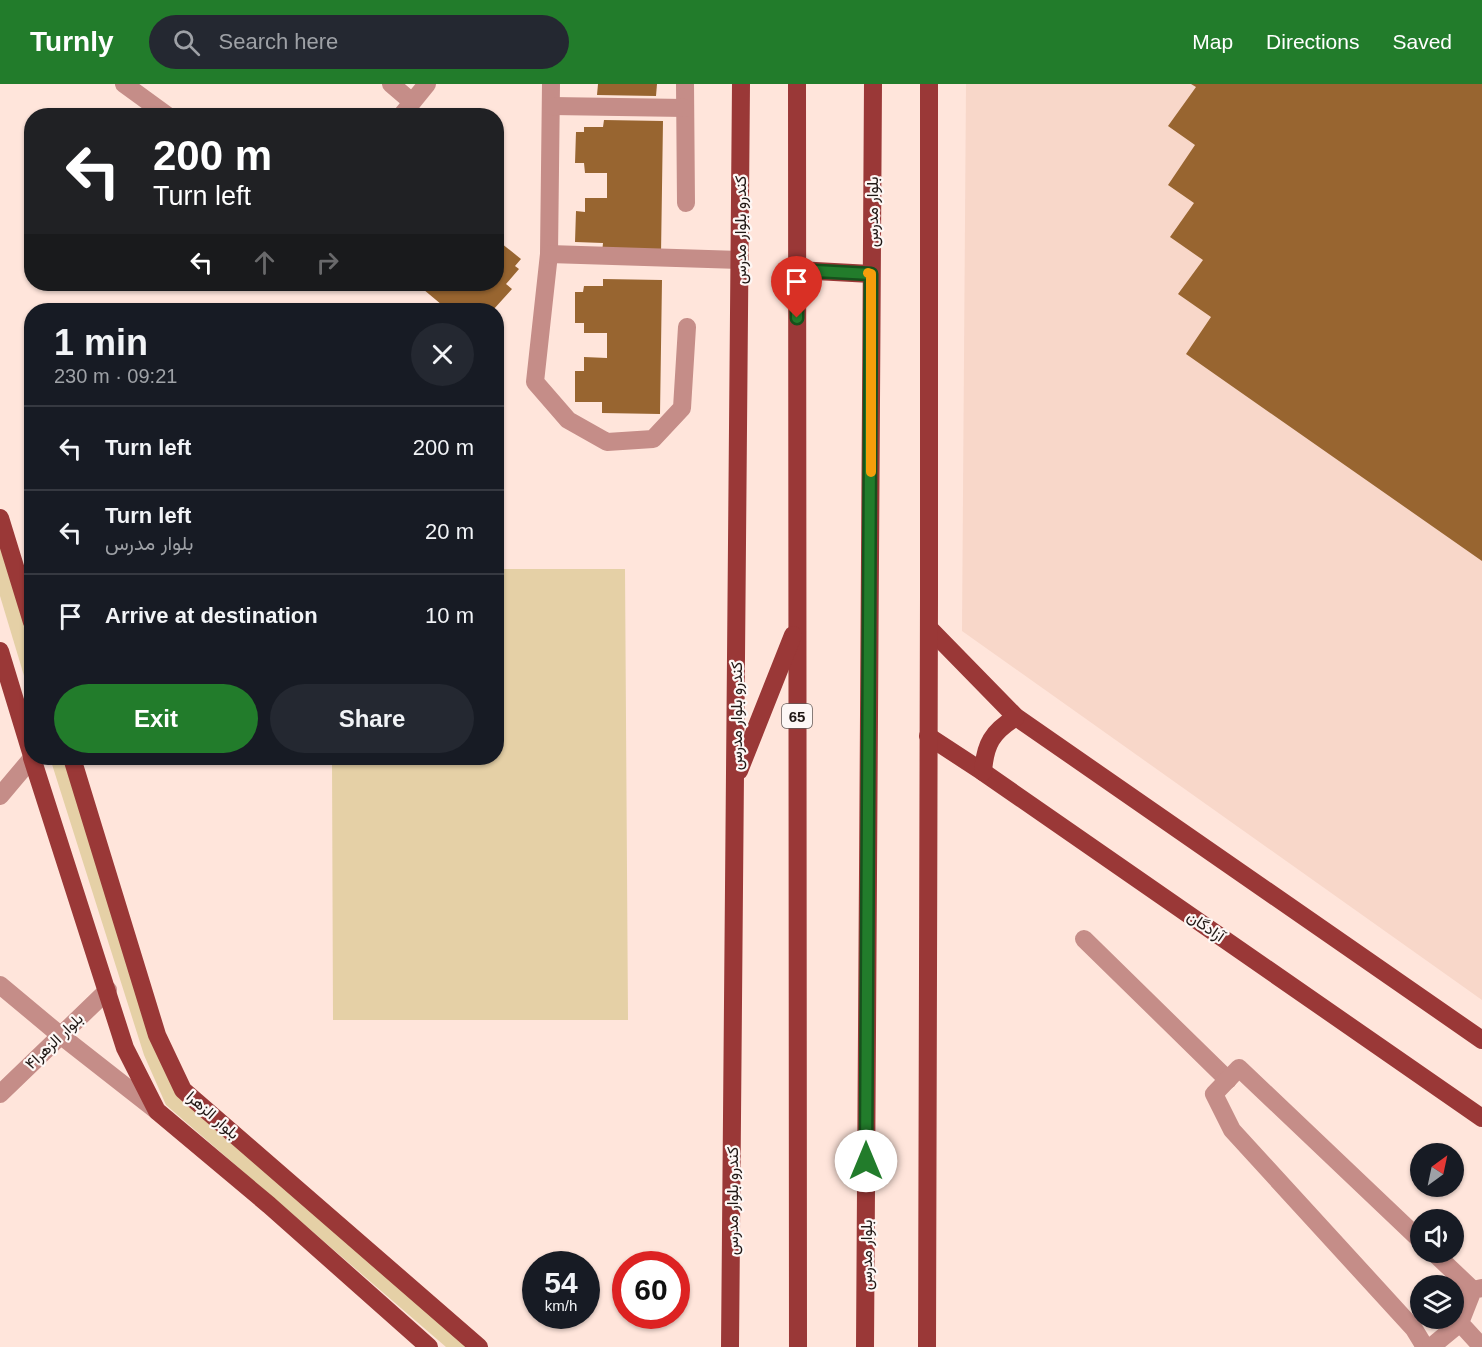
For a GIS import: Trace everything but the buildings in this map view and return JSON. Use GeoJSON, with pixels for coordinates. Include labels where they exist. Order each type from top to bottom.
{"type":"FeatureCollection","features":[{"type":"Feature","properties":{"kind":"main road","name":"کندرو بلوار مدرس"},"geometry":{"type":"LineString","coordinates":[[730,1347],[741,84]]}},
{"type":"Feature","properties":{"kind":"main road","name":"65"},"geometry":{"type":"LineString","coordinates":[[798,84],[798,1347]]}},
{"type":"Feature","properties":{"kind":"main road","name":"بلوار مدرس"},"geometry":{"type":"LineString","coordinates":[[865,1347],[873,84]]}},
{"type":"Feature","properties":{"kind":"main road"},"geometry":{"type":"LineString","coordinates":[[927,1347],[929,84]]}},
{"type":"Feature","properties":{"kind":"main road"},"geometry":{"type":"LineString","coordinates":[[797,270],[871,274]]}},
{"type":"Feature","properties":{"kind":"main road"},"geometry":{"type":"LineString","coordinates":[[0,518],[24,596]]}},
{"type":"Feature","properties":{"kind":"main road"},"geometry":{"type":"LineString","coordinates":[[735,781],[797,625]]}},
{"type":"Feature","properties":{"kind":"main road"},"geometry":{"type":"LineString","coordinates":[[929,628],[1016,717],[1482,1040]]}},
{"type":"Feature","properties":{"kind":"main road","name":"بلوار الزهرا"},"geometry":{"type":"LineString","coordinates":[[0,651],[24,730]]}},
{"type":"Feature","properties":{"kind":"main road"},"geometry":{"type":"LineString","coordinates":[[983,772],[985,755],[991,739],[1002,726],[1016,717]]}},
{"type":"Feature","properties":{"kind":"main road","name":"آزادگان"},"geometry":{"type":"LineString","coordinates":[[928,736],[1482,1118]]}},
{"type":"Feature","properties":{"kind":"main road","name":"بلوار الزهرا"},"geometry":{"type":"LineString","coordinates":[[35,765],[125,1048],[157,1111],[269,1205],[429,1347]]}},
{"type":"Feature","properties":{"kind":"main road","name":"بلوار الزهرا"},"geometry":{"type":"LineString","coordinates":[[74,765],[157,1035],[183,1090],[479,1347]]}},
{"type":"Feature","properties":{"kind":"street"},"geometry":{"type":"LineString","coordinates":[[124,84],[157,108]]}},
{"type":"Feature","properties":{"kind":"street"},"geometry":{"type":"LineString","coordinates":[[392,84],[405,108]]}},
{"type":"Feature","properties":{"kind":"street"},"geometry":{"type":"LineString","coordinates":[[407,108],[427,84]]}},
{"type":"Feature","properties":{"kind":"street"},"geometry":{"type":"LineString","coordinates":[[551,84],[549,254],[535,382],[568,420],[607,442],[653,439],[682,408],[687,327]]}},
{"type":"Feature","properties":{"kind":"street"},"geometry":{"type":"LineString","coordinates":[[685,84],[686,203]]}},
{"type":"Feature","properties":{"kind":"street"},"geometry":{"type":"LineString","coordinates":[[552,106],[685,108]]}},
{"type":"Feature","properties":{"kind":"street"},"geometry":{"type":"LineString","coordinates":[[549,254],[740,260]]}},
{"type":"Feature","properties":{"kind":"street"},"geometry":{"type":"LineString","coordinates":[[0,796],[25,765]]}},
{"type":"Feature","properties":{"kind":"street"},"geometry":{"type":"LineString","coordinates":[[1084,939],[1228,1080]]}},
{"type":"Feature","properties":{"kind":"street"},"geometry":{"type":"LineString","coordinates":[[0,985],[157,1111]]}},
{"type":"Feature","properties":{"kind":"street","name":"بلوار الزهرا۴"},"geometry":{"type":"LineString","coordinates":[[0,1094],[108,990]]}},
{"type":"Feature","properties":{"kind":"street"},"geometry":{"type":"LineString","coordinates":[[1410,1230],[1239,1068],[1214,1094],[1232,1130],[1414,1329],[1425,1347]]}},
{"type":"Feature","properties":{"kind":"street"},"geometry":{"type":"LineString","coordinates":[[1446,1263],[1478,1289],[1464,1315]]}},
{"type":"Feature","properties":{"kind":"street"},"geometry":{"type":"LineString","coordinates":[[1464,1327],[1482,1347]]}},
{"type":"Feature","properties":{"kind":"street"},"geometry":{"type":"LineString","coordinates":[[1431,1347],[1453,1329]]}},
{"type":"Feature","properties":{"kind":"shaded area"},"geometry":{"type":"Polygon","coordinates":[[[966,84],[1482,84],[1482,1000],[962,631],[966,84]]]}},
{"type":"Feature","properties":{"kind":"shaded area"},"geometry":{"type":"Polygon","coordinates":[[[0,539],[24,619],[24,676],[0,596],[0,539]]]}},
{"type":"Feature","properties":{"kind":"shaded area"},"geometry":{"type":"Polygon","coordinates":[[[504,569],[625,569],[628,1020],[333,1020],[332,765],[504,765],[504,569]]]}},
{"type":"Feature","properties":{"kind":"shaded area"},"geometry":{"type":"Polygon","coordinates":[[[52,765],[69,765],[180,1095],[471,1347],[446,1347],[166,1105],[144,1055],[52,765]]]}},
{"type":"Feature","properties":{"kind":"slow traffic"},"geometry":{"type":"LineString","coordinates":[[868,273],[871,274],[871,472]]}},
{"type":"Feature","properties":{"kind":"route"},"geometry":{"type":"LineString","coordinates":[[797,318],[797,270],[871,274],[866,1161]]}}]}
